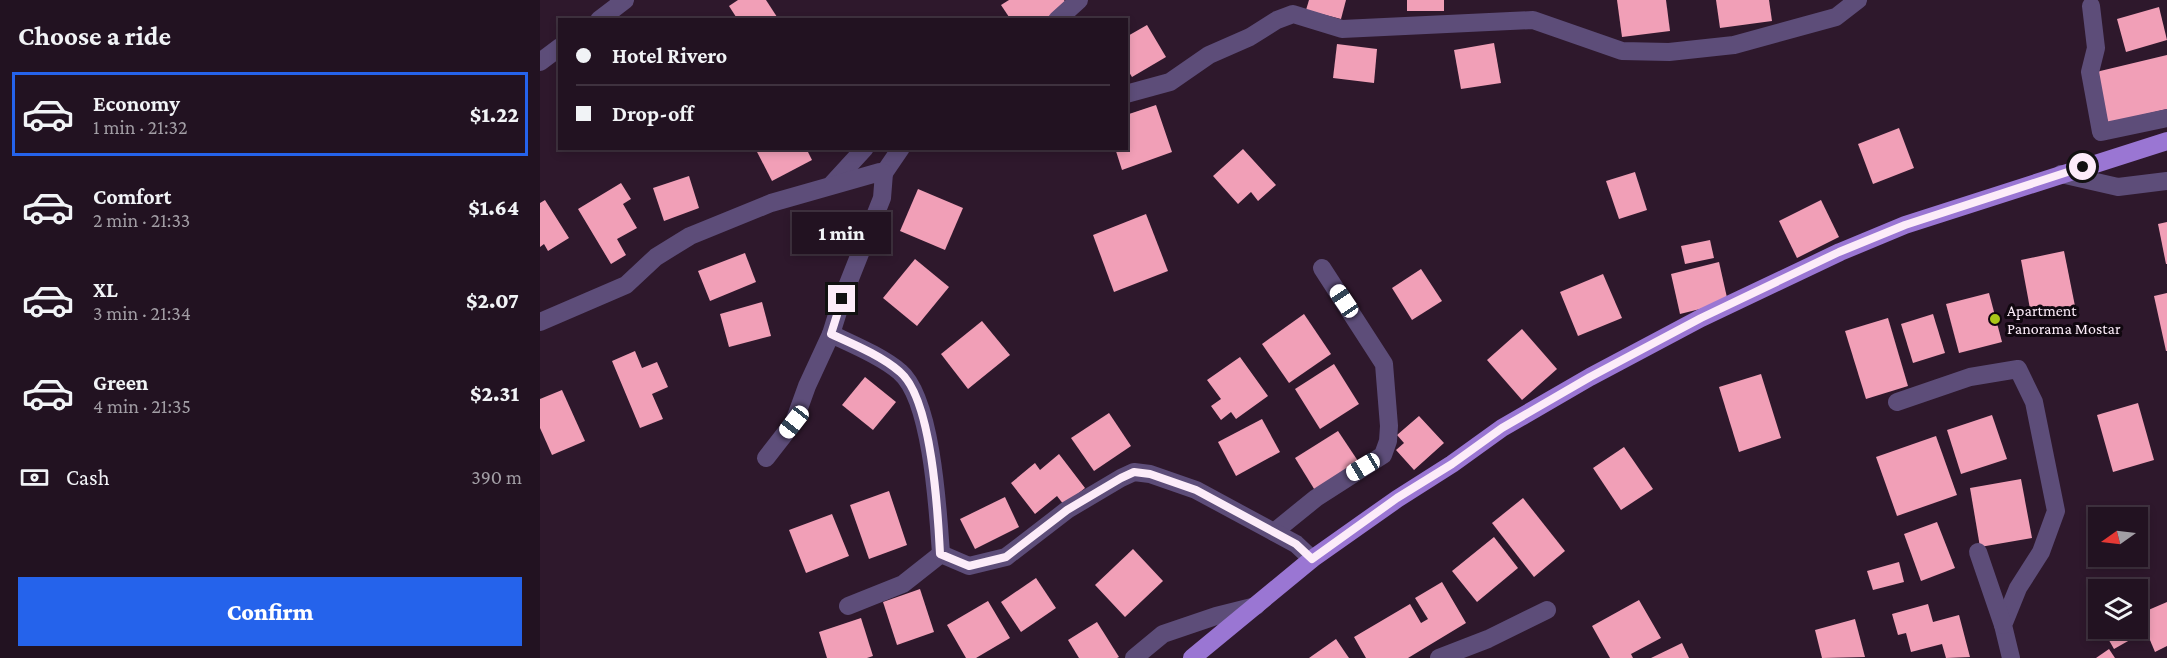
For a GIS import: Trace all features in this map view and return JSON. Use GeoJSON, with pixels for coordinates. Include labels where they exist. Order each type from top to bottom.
{"type":"FeatureCollection","features":[{"type":"Feature","properties":{"kind":"main road"},"geometry":{"type":"LineString","coordinates":[[1192,658],[1312,559],[1397,498],[1452,464],[1502,428],[1590,377],[1701,318],[1839,252],[1905,225],[2167,141]]}},
{"type":"Feature","properties":{"kind":"street"},"geometry":{"type":"LineString","coordinates":[[601,18],[625,0]]}},
{"type":"Feature","properties":{"kind":"street"},"geometry":{"type":"LineString","coordinates":[[1059,18],[1078,0]]}},
{"type":"Feature","properties":{"kind":"street"},"geometry":{"type":"LineString","coordinates":[[1128,93],[1170,82],[1209,56],[1293,14],[1342,29],[1533,20],[1622,51],[1669,52],[1734,45],[1836,17],[1858,0]]}},
{"type":"Feature","properties":{"kind":"street"},"geometry":{"type":"LineString","coordinates":[[2091,6],[2096,48],[2090,72],[2101,132],[2167,118]]}},
{"type":"Feature","properties":{"kind":"street"},"geometry":{"type":"LineString","coordinates":[[540,62],[558,48]]}},
{"type":"Feature","properties":{"kind":"street"},"geometry":{"type":"LineString","coordinates":[[829,187],[863,150]]}},
{"type":"Feature","properties":{"kind":"street"},"geometry":{"type":"LineString","coordinates":[[766,458],[794,422],[807,386],[831,334],[842,299],[882,198],[884,173],[900,150]]}},
{"type":"Feature","properties":{"kind":"street"},"geometry":{"type":"LineString","coordinates":[[540,322],[626,285],[656,257],[690,236],[771,203],[880,172],[884,173]]}},
{"type":"Feature","properties":{"kind":"street"},"geometry":{"type":"LineString","coordinates":[[2061,174],[2118,187],[2167,181]]}},
{"type":"Feature","properties":{"kind":"street"},"geometry":{"type":"LineString","coordinates":[[1274,532],[1316,498],[1383,455],[1388,441],[1384,364],[1322,268]]}},
{"type":"Feature","properties":{"kind":"street"},"geometry":{"type":"LineString","coordinates":[[831,334],[901,372],[918,399],[938,501],[940,554]]}},
{"type":"Feature","properties":{"kind":"street"},"geometry":{"type":"LineString","coordinates":[[1897,402],[1970,377],[2018,369],[2034,402],[2056,511],[2041,552],[2018,588],[2003,625]]}},
{"type":"Feature","properties":{"kind":"street"},"geometry":{"type":"LineString","coordinates":[[940,554],[969,566],[1006,557],[1067,510],[1134,472],[1150,474],[1196,490],[1296,544],[1312,559]]}},
{"type":"Feature","properties":{"kind":"street"},"geometry":{"type":"LineString","coordinates":[[1978,552],[2012,658]]}},
{"type":"Feature","properties":{"kind":"street"},"geometry":{"type":"LineString","coordinates":[[848,606],[903,584],[940,554]]}},
{"type":"Feature","properties":{"kind":"street"},"geometry":{"type":"LineString","coordinates":[[1134,658],[1163,634],[1216,616],[1256,606]]}},
{"type":"Feature","properties":{"kind":"street"},"geometry":{"type":"LineString","coordinates":[[1439,658],[1488,639],[1547,610]]}},
{"type":"Feature","properties":{"kind":"building"},"geometry":{"type":"Polygon","coordinates":[[[738,0],[766,0],[778,18],[737,18],[729,6],[738,0]]]}},
{"type":"Feature","properties":{"kind":"building"},"geometry":{"type":"Polygon","coordinates":[[[1009,0],[1064,0],[1067,5],[1049,18],[1010,18],[1001,5],[1009,0]]]}},
{"type":"Feature","properties":{"kind":"building"},"geometry":{"type":"Polygon","coordinates":[[[1309,0],[1346,0],[1341,19],[1306,10],[1309,0]]]}},
{"type":"Feature","properties":{"kind":"building"},"geometry":{"type":"Polygon","coordinates":[[[1407,0],[1444,0],[1444,11],[1407,11],[1407,0]]]}},
{"type":"Feature","properties":{"kind":"building"},"geometry":{"type":"Polygon","coordinates":[[[1617,0],[1666,0],[1670,31],[1622,37],[1617,0]]]}},
{"type":"Feature","properties":{"kind":"building"},"geometry":{"type":"Polygon","coordinates":[[[1716,0],[1769,0],[1772,21],[1720,28],[1716,0]]]}},
{"type":"Feature","properties":{"kind":"building"},"geometry":{"type":"Polygon","coordinates":[[[2159,7],[2167,40],[2126,52],[2117,19],[2159,7]]]}},
{"type":"Feature","properties":{"kind":"building"},"geometry":{"type":"Polygon","coordinates":[[[1147,25],[1166,57],[1132,77],[1128,70],[1128,36],[1147,25]]]}},
{"type":"Feature","properties":{"kind":"building"},"geometry":{"type":"Polygon","coordinates":[[[1494,43],[1501,83],[1461,89],[1454,50],[1494,43]]]}},
{"type":"Feature","properties":{"kind":"building"},"geometry":{"type":"Polygon","coordinates":[[[1337,44],[1377,49],[1374,83],[1333,78],[1337,44]]]}},
{"type":"Feature","properties":{"kind":"building"},"geometry":{"type":"Polygon","coordinates":[[[2167,55],[2167,109],[2108,123],[2096,72],[2167,55]]]}},
{"type":"Feature","properties":{"kind":"building"},"geometry":{"type":"Polygon","coordinates":[[[1156,105],[1172,152],[1122,170],[1116,150],[1128,150],[1128,114],[1156,105]]]}},
{"type":"Feature","properties":{"kind":"building"},"geometry":{"type":"Polygon","coordinates":[[[1899,128],[1914,168],[1873,184],[1858,144],[1899,128]]]}},
{"type":"Feature","properties":{"kind":"building"},"geometry":{"type":"Polygon","coordinates":[[[1243,149],[1276,185],[1258,201],[1251,192],[1238,204],[1213,176],[1243,149]]]}},
{"type":"Feature","properties":{"kind":"building"},"geometry":{"type":"Polygon","coordinates":[[[756,150],[807,150],[812,160],[772,181],[756,150]]]}},
{"type":"Feature","properties":{"kind":"building"},"geometry":{"type":"Polygon","coordinates":[[[1635,172],[1647,210],[1619,219],[1606,181],[1635,172]]]}},
{"type":"Feature","properties":{"kind":"building"},"geometry":{"type":"Polygon","coordinates":[[[689,176],[699,208],[664,221],[653,188],[689,176]]]}},
{"type":"Feature","properties":{"kind":"building"},"geometry":{"type":"Polygon","coordinates":[[[621,183],[631,199],[623,204],[637,228],[617,239],[626,255],[611,264],[578,209],[621,183]]]}},
{"type":"Feature","properties":{"kind":"building"},"geometry":{"type":"Polygon","coordinates":[[[918,189],[963,208],[945,250],[900,231],[918,189]]]}},
{"type":"Feature","properties":{"kind":"building"},"geometry":{"type":"Polygon","coordinates":[[[545,200],[569,238],[548,251],[544,244],[540,247],[540,203],[545,200]]]}},
{"type":"Feature","properties":{"kind":"building"},"geometry":{"type":"Polygon","coordinates":[[[1821,200],[1839,237],[1797,258],[1779,221],[1821,200]]]}},
{"type":"Feature","properties":{"kind":"building"},"geometry":{"type":"Polygon","coordinates":[[[1146,214],[1168,271],[1114,292],[1093,235],[1146,214]]]}},
{"type":"Feature","properties":{"kind":"building"},"geometry":{"type":"Polygon","coordinates":[[[2167,222],[2167,264],[2166,264],[2158,224],[2167,222]]]}},
{"type":"Feature","properties":{"kind":"building"},"geometry":{"type":"Polygon","coordinates":[[[1710,240],[1714,258],[1685,264],[1681,246],[1710,240]]]}},
{"type":"Feature","properties":{"kind":"building"},"geometry":{"type":"Polygon","coordinates":[[[2064,251],[2075,306],[2031,314],[2021,260],[2064,251]]]}},
{"type":"Feature","properties":{"kind":"building"},"geometry":{"type":"Polygon","coordinates":[[[745,253],[756,282],[710,301],[698,271],[745,253]]]}},
{"type":"Feature","properties":{"kind":"building"},"geometry":{"type":"Polygon","coordinates":[[[915,259],[949,287],[917,326],[883,298],[915,259]]]}},
{"type":"Feature","properties":{"kind":"building"},"geometry":{"type":"Polygon","coordinates":[[[1719,262],[1728,302],[1680,314],[1671,274],[1719,262]]]}},
{"type":"Feature","properties":{"kind":"building"},"geometry":{"type":"Polygon","coordinates":[[[1421,269],[1442,301],[1412,320],[1392,288],[1421,269]]]}},
{"type":"Feature","properties":{"kind":"building"},"geometry":{"type":"Polygon","coordinates":[[[1603,274],[1622,318],[1578,336],[1560,292],[1603,274]]]}},
{"type":"Feature","properties":{"kind":"building"},"geometry":{"type":"Polygon","coordinates":[[[1989,293],[2002,342],[1959,353],[1946,304],[1989,293]]]}},
{"type":"Feature","properties":{"kind":"building"},"geometry":{"type":"Polygon","coordinates":[[[2167,293],[2167,351],[2166,351],[2154,296],[2167,293]]]}},
{"type":"Feature","properties":{"kind":"building"},"geometry":{"type":"Polygon","coordinates":[[[762,302],[771,336],[729,347],[720,314],[762,302]]]}},
{"type":"Feature","properties":{"kind":"building"},"geometry":{"type":"Polygon","coordinates":[[[1304,314],[1331,354],[1289,383],[1262,344],[1304,314]]]}},
{"type":"Feature","properties":{"kind":"building"},"geometry":{"type":"Polygon","coordinates":[[[1933,314],[1945,353],[1913,363],[1901,324],[1933,314]]]}},
{"type":"Feature","properties":{"kind":"building"},"geometry":{"type":"Polygon","coordinates":[[[1888,318],[1908,386],[1866,399],[1845,331],[1888,318]]]}},
{"type":"Feature","properties":{"kind":"building"},"geometry":{"type":"Polygon","coordinates":[[[982,321],[1010,355],[968,389],[941,354],[982,321]]]}},
{"type":"Feature","properties":{"kind":"building"},"geometry":{"type":"Polygon","coordinates":[[[1522,329],[1557,369],[1522,400],[1487,360],[1522,329]]]}},
{"type":"Feature","properties":{"kind":"building"},"geometry":{"type":"Polygon","coordinates":[[[635,351],[642,368],[657,362],[668,387],[652,394],[663,419],[640,428],[612,361],[635,351]]]}},
{"type":"Feature","properties":{"kind":"building"},"geometry":{"type":"Polygon","coordinates":[[[1240,357],[1268,396],[1236,419],[1231,412],[1221,420],[1211,406],[1221,399],[1207,380],[1240,357]]]}},
{"type":"Feature","properties":{"kind":"building"},"geometry":{"type":"Polygon","coordinates":[[[1334,364],[1359,404],[1320,429],[1295,389],[1334,364]]]}},
{"type":"Feature","properties":{"kind":"building"},"geometry":{"type":"Polygon","coordinates":[[[1761,374],[1781,438],[1739,452],[1719,387],[1761,374]]]}},
{"type":"Feature","properties":{"kind":"building"},"geometry":{"type":"Polygon","coordinates":[[[865,377],[896,402],[873,430],[842,405],[865,377]]]}},
{"type":"Feature","properties":{"kind":"building"},"geometry":{"type":"Polygon","coordinates":[[[562,390],[585,441],[552,455],[540,428],[540,399],[562,390]]]}},
{"type":"Feature","properties":{"kind":"building"},"geometry":{"type":"Polygon","coordinates":[[[2138,403],[2154,460],[2113,472],[2097,415],[2138,403]]]}},
{"type":"Feature","properties":{"kind":"building"},"geometry":{"type":"Polygon","coordinates":[[[1109,413],[1131,446],[1094,471],[1071,438],[1109,413]]]}},
{"type":"Feature","properties":{"kind":"building"},"geometry":{"type":"Polygon","coordinates":[[[1992,415],[2007,459],[1961,474],[1947,430],[1992,415]]]}},
{"type":"Feature","properties":{"kind":"building"},"geometry":{"type":"Polygon","coordinates":[[[1419,416],[1444,443],[1414,470],[1396,450],[1404,443],[1397,435],[1419,416]]]}},
{"type":"Feature","properties":{"kind":"building"},"geometry":{"type":"Polygon","coordinates":[[[1262,419],[1280,452],[1236,476],[1218,442],[1262,419]]]}},
{"type":"Feature","properties":{"kind":"building"},"geometry":{"type":"Polygon","coordinates":[[[1338,431],[1360,464],[1316,492],[1295,458],[1338,431]]]}},
{"type":"Feature","properties":{"kind":"building"},"geometry":{"type":"Polygon","coordinates":[[[1936,436],[1957,495],[1897,516],[1876,457],[1936,436]]]}},
{"type":"Feature","properties":{"kind":"building"},"geometry":{"type":"Polygon","coordinates":[[[1624,447],[1653,489],[1621,510],[1593,468],[1624,447]]]}},
{"type":"Feature","properties":{"kind":"building"},"geometry":{"type":"Polygon","coordinates":[[[1059,454],[1085,488],[1064,505],[1057,496],[1035,514],[1011,483],[1035,463],[1040,470],[1059,454]]]}},
{"type":"Feature","properties":{"kind":"building"},"geometry":{"type":"Polygon","coordinates":[[[2021,479],[2032,538],[1980,547],[1970,488],[2021,479]]]}},
{"type":"Feature","properties":{"kind":"building"},"geometry":{"type":"Polygon","coordinates":[[[889,491],[907,545],[869,559],[850,505],[889,491]]]}},
{"type":"Feature","properties":{"kind":"building"},"geometry":{"type":"Polygon","coordinates":[[[1005,497],[1019,527],[975,549],[960,519],[1005,497]]]}},
{"type":"Feature","properties":{"kind":"building"},"geometry":{"type":"Polygon","coordinates":[[[1523,498],[1565,551],[1534,577],[1492,523],[1523,498]]]}},
{"type":"Feature","properties":{"kind":"building"},"geometry":{"type":"Polygon","coordinates":[[[832,514],[849,556],[806,573],[789,530],[832,514]]]}},
{"type":"Feature","properties":{"kind":"building"},"geometry":{"type":"Polygon","coordinates":[[[1937,522],[1955,568],[1921,581],[1904,534],[1937,522]]]}},
{"type":"Feature","properties":{"kind":"building"},"geometry":{"type":"Polygon","coordinates":[[[1494,537],[1518,568],[1477,602],[1452,571],[1494,537]]]}},
{"type":"Feature","properties":{"kind":"building"},"geometry":{"type":"Polygon","coordinates":[[[1133,549],[1163,581],[1125,617],[1095,585],[1133,549]]]}},
{"type":"Feature","properties":{"kind":"building"},"geometry":{"type":"Polygon","coordinates":[[[1899,562],[1904,582],[1873,590],[1867,571],[1899,562]]]}},
{"type":"Feature","properties":{"kind":"building"},"geometry":{"type":"Polygon","coordinates":[[[1036,578],[1056,608],[1021,632],[1001,602],[1036,578]]]}},
{"type":"Feature","properties":{"kind":"building"},"geometry":{"type":"Polygon","coordinates":[[[1442,582],[1466,623],[1408,658],[1366,658],[1354,637],[1410,604],[1421,623],[1428,619],[1415,598],[1442,582]]]}},
{"type":"Feature","properties":{"kind":"building"},"geometry":{"type":"Polygon","coordinates":[[[920,589],[934,632],[897,645],[883,602],[920,589]]]}},
{"type":"Feature","properties":{"kind":"building"},"geometry":{"type":"Polygon","coordinates":[[[1639,600],[1661,638],[1631,654],[1633,658],[1610,658],[1592,626],[1639,600]]]}},
{"type":"Feature","properties":{"kind":"building"},"geometry":{"type":"Polygon","coordinates":[[[988,601],[1010,638],[976,658],[966,658],[947,625],[988,601]]]}},
{"type":"Feature","properties":{"kind":"building"},"geometry":{"type":"Polygon","coordinates":[[[2167,602],[2167,646],[2155,652],[2148,635],[2148,610],[2167,602]]]}},
{"type":"Feature","properties":{"kind":"building"},"geometry":{"type":"Polygon","coordinates":[[[1928,604],[1933,622],[1959,615],[1970,657],[1946,658],[1942,644],[1911,652],[1906,633],[1898,635],[1892,614],[1928,604]]]}},
{"type":"Feature","properties":{"kind":"building"},"geometry":{"type":"Polygon","coordinates":[[[861,618],[873,656],[827,658],[819,632],[861,618]]]}},
{"type":"Feature","properties":{"kind":"building"},"geometry":{"type":"Polygon","coordinates":[[[1855,619],[1865,657],[1822,658],[1815,630],[1855,619]]]}},
{"type":"Feature","properties":{"kind":"building"},"geometry":{"type":"Polygon","coordinates":[[[1097,622],[1119,657],[1079,658],[1068,640],[1097,622]]]}},
{"type":"Feature","properties":{"kind":"building"},"geometry":{"type":"Polygon","coordinates":[[[1336,639],[1349,658],[1309,658],[1336,639]]]}},
{"type":"Feature","properties":{"kind":"building"},"geometry":{"type":"Polygon","coordinates":[[[2108,639],[2132,639],[2114,649],[2108,639]]]}},
{"type":"Feature","properties":{"kind":"building"},"geometry":{"type":"Polygon","coordinates":[[[1682,643],[1689,658],[1651,658],[1682,643]]]}},
{"type":"Feature","properties":{"kind":"building"},"geometry":{"type":"Polygon","coordinates":[[[2109,649],[2115,658],[2096,658],[2109,649]]]}},
{"type":"Feature","properties":{"kind":"place","name":"Apartment Panorama Mostar"},"geometry":{"type":"Point","coordinates":[1995,319]}},
{"type":"Feature","properties":{"kind":"route"},"geometry":{"type":"LineString","coordinates":[[842,299],[831,334],[901,372],[918,399],[938,501],[940,554],[969,566],[1006,557],[1067,510],[1134,472],[1150,474],[1196,490],[1296,544],[1312,559],[1397,498],[1452,464],[1502,428],[1590,377],[1701,318],[1839,252],[1905,225],[2083,167]]}}]}
